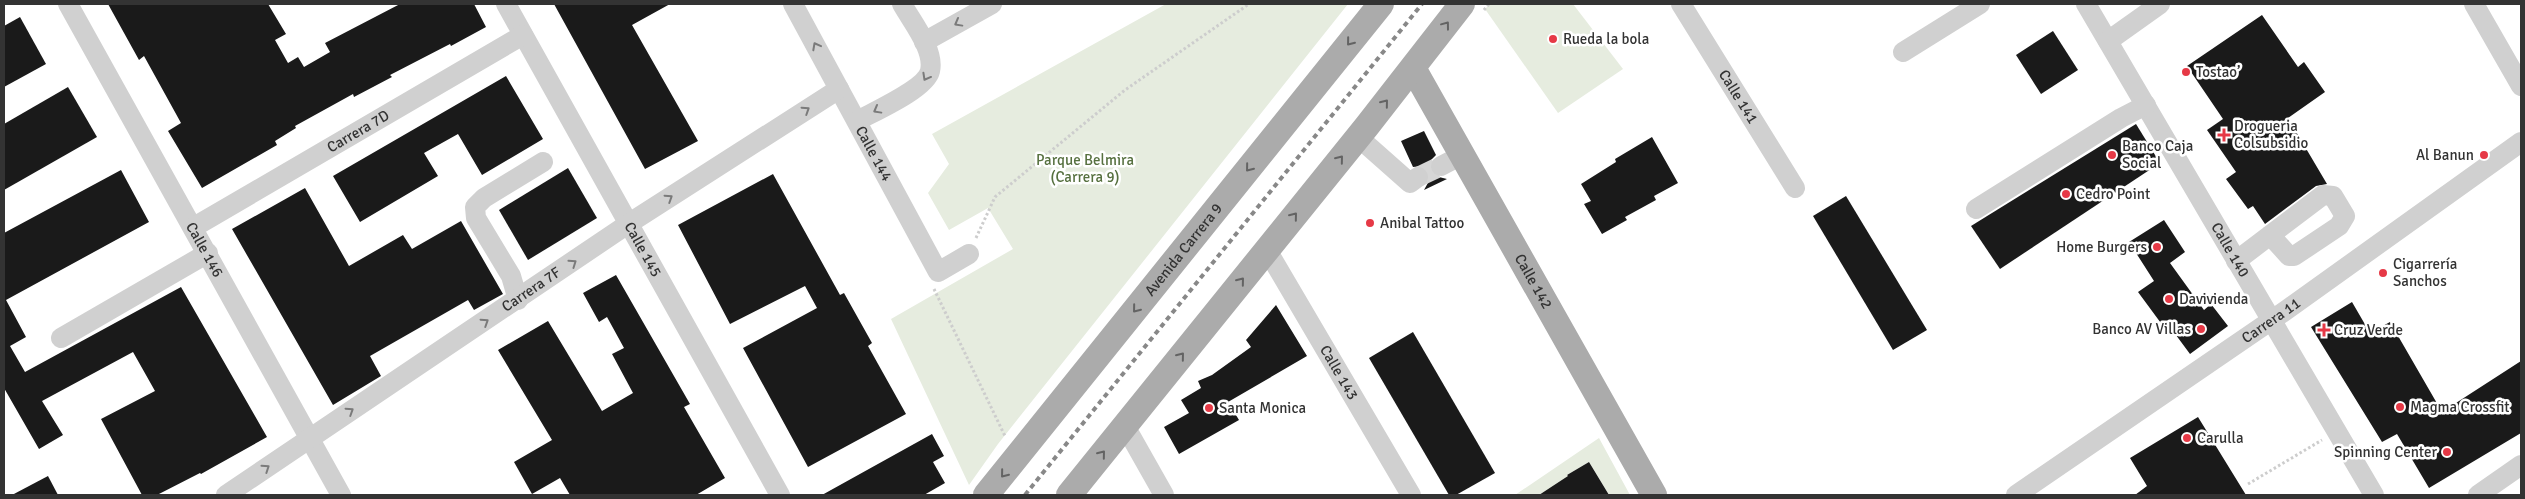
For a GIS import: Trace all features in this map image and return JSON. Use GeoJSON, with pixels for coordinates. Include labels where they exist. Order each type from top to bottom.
{"type":"FeatureCollection","features":[{"type":"Feature","properties":{"kind":"main road","name":"Avenida Carrera 9"},"geometry":{"type":"LineString","coordinates":[[986,495],[1381,4]]}},
{"type":"Feature","properties":{"kind":"main road"},"geometry":{"type":"LineString","coordinates":[[1069,495],[1358,137],[1462,4]]}},
{"type":"Feature","properties":{"kind":"main road","name":"Calle 142"},"geometry":{"type":"LineString","coordinates":[[1413,68],[1451,161],[1654,495]]}},
{"type":"Feature","properties":{"kind":"street","name":"Calle 146"},"geometry":{"type":"LineString","coordinates":[[68,4],[194,227],[341,495]]}},
{"type":"Feature","properties":{"kind":"street","name":"Calle 145"},"geometry":{"type":"LineString","coordinates":[[506,4],[780,495]]}},
{"type":"Feature","properties":{"kind":"street","name":"Calle 144"},"geometry":{"type":"LineString","coordinates":[[793,4],[938,272]]}},
{"type":"Feature","properties":{"kind":"street"},"geometry":{"type":"LineString","coordinates":[[857,121],[924,83],[930,72],[929,58],[924,42],[902,4]]}},
{"type":"Feature","properties":{"kind":"street"},"geometry":{"type":"LineString","coordinates":[[924,42],[992,4]]}},
{"type":"Feature","properties":{"kind":"street","name":"Calle 141"},"geometry":{"type":"LineString","coordinates":[[1681,4],[1795,188]]}},
{"type":"Feature","properties":{"kind":"street"},"geometry":{"type":"LineString","coordinates":[[1903,52],[1980,4]]}},
{"type":"Feature","properties":{"kind":"street","name":"Calle 140"},"geometry":{"type":"LineString","coordinates":[[2086,4],[2270,321],[2374,495]]}},
{"type":"Feature","properties":{"kind":"street"},"geometry":{"type":"LineString","coordinates":[[2108,41],[2160,4]]}},
{"type":"Feature","properties":{"kind":"street"},"geometry":{"type":"LineString","coordinates":[[2474,4],[2521,86]]}},
{"type":"Feature","properties":{"kind":"street","name":"Carrera 7D"},"geometry":{"type":"LineString","coordinates":[[194,227],[524,35]]}},
{"type":"Feature","properties":{"kind":"street","name":"Carrera 7F"},"geometry":{"type":"LineString","coordinates":[[226,495],[518,300],[628,224],[839,89]]}},
{"type":"Feature","properties":{"kind":"street"},"geometry":{"type":"LineString","coordinates":[[1976,209],[2121,118],[2146,105]]}},
{"type":"Feature","properties":{"kind":"street"},"geometry":{"type":"LineString","coordinates":[[1358,137],[1410,183],[1418,177]]}},
{"type":"Feature","properties":{"kind":"street","name":"Carrera 11"},"geometry":{"type":"LineString","coordinates":[[2016,495],[2270,321],[2521,142]]}},
{"type":"Feature","properties":{"kind":"street"},"geometry":{"type":"LineString","coordinates":[[518,300],[511,276],[476,218],[475,207],[484,198],[543,162]]}},
{"type":"Feature","properties":{"kind":"street"},"geometry":{"type":"LineString","coordinates":[[2236,261],[2270,235]]}},
{"type":"Feature","properties":{"kind":"street","name":"Calle 143"},"geometry":{"type":"LineString","coordinates":[[1267,250],[1411,495]]}},
{"type":"Feature","properties":{"kind":"street"},"geometry":{"type":"LineString","coordinates":[[61,338],[208,253]]}},
{"type":"Feature","properties":{"kind":"street"},"geometry":{"type":"LineString","coordinates":[[938,272],[969,254]]}},
{"type":"Feature","properties":{"kind":"street"},"geometry":{"type":"LineString","coordinates":[[1125,426],[1164,495]]}},
{"type":"Feature","properties":{"kind":"street"},"geometry":{"type":"LineString","coordinates":[[2478,495],[2521,465]]}},
{"type":"Feature","properties":{"kind":"path"},"geometry":{"type":"LineString","coordinates":[[969,254],[995,196],[1125,90],[1249,4]]}},
{"type":"Feature","properties":{"kind":"path"},"geometry":{"type":"LineString","coordinates":[[938,272],[934,291],[1015,459]]}},
{"type":"Feature","properties":{"kind":"path"},"geometry":{"type":"LineString","coordinates":[[2248,484],[2325,438]]}},
{"type":"Feature","properties":{"kind":"green space","name":"Parque Belmira (Carrera 9)"},"geometry":{"type":"Polygon","coordinates":[[[1166,4],[1348,4],[998,444],[969,485],[891,319],[1013,249],[988,208],[949,230],[928,193],[949,164],[932,134],[1166,4]]]}},
{"type":"Feature","properties":{"kind":"green space","name":"Rueda la bola"},"geometry":{"type":"Polygon","coordinates":[[[1490,4],[1573,4],[1623,69],[1558,113],[1485,9],[1490,4]]]}},
{"type":"Feature","properties":{"kind":"green space"},"geometry":{"type":"Polygon","coordinates":[[[1599,438],[1630,495],[1609,495],[1589,462],[1567,475],[1579,495],[1558,495],[1552,487],[1539,495],[1515,495],[1599,438]]]}},
{"type":"Feature","properties":{"kind":"building"},"geometry":{"type":"Polygon","coordinates":[[[108,4],[268,4],[286,34],[275,40],[288,63],[298,57],[304,67],[330,52],[325,43],[400,4],[474,4],[486,27],[390,75],[392,77],[354,97],[353,94],[295,126],[296,128],[275,141],[277,145],[202,188],[168,131],[181,123],[144,56],[139,60],[108,4]]]}},
{"type":"Feature","properties":{"kind":"building"},"geometry":{"type":"Polygon","coordinates":[[[554,4],[670,4],[632,25],[698,141],[645,169],[554,4]]]}},
{"type":"Feature","properties":{"kind":"building"},"geometry":{"type":"Polygon","coordinates":[[[2262,15],[2298,67],[2304,62],[2325,92],[2288,118],[2327,184],[2316,186],[2265,224],[2253,206],[2248,209],[2226,179],[2236,172],[2207,130],[2223,119],[2187,66],[2262,15]]]}},
{"type":"Feature","properties":{"kind":"building"},"geometry":{"type":"Polygon","coordinates":[[[20,17],[46,64],[4,87],[4,26],[20,17]]]}},
{"type":"Feature","properties":{"kind":"building"},"geometry":{"type":"Polygon","coordinates":[[[2053,31],[2078,70],[2041,94],[2016,55],[2053,31]]]}},
{"type":"Feature","properties":{"kind":"building"},"geometry":{"type":"Polygon","coordinates":[[[506,76],[543,139],[482,175],[458,134],[424,153],[438,176],[360,222],[333,176],[506,76]]]}},
{"type":"Feature","properties":{"kind":"building"},"geometry":{"type":"Polygon","coordinates":[[[68,87],[97,137],[4,190],[4,124],[68,87]]]}},
{"type":"Feature","properties":{"kind":"building","name":"Cedro Point"},"geometry":{"type":"Polygon","coordinates":[[[2136,124],[2160,163],[2000,269],[1971,226],[2136,124]]]}},
{"type":"Feature","properties":{"kind":"building"},"geometry":{"type":"Polygon","coordinates":[[[1424,131],[1436,155],[1431,160],[1430,171],[1435,176],[1447,179],[1424,190],[1429,181],[1428,170],[1422,166],[1413,167],[1401,141],[1424,131]]]}},
{"type":"Feature","properties":{"kind":"building"},"geometry":{"type":"Polygon","coordinates":[[[1652,137],[1678,183],[1654,196],[1656,200],[1625,217],[1627,220],[1602,234],[1584,204],[1591,201],[1581,184],[1616,162],[1615,159],[1652,137]]]}},
{"type":"Feature","properties":{"kind":"building"},"geometry":{"type":"Polygon","coordinates":[[[568,168],[597,218],[528,260],[499,210],[568,168]]]}},
{"type":"Feature","properties":{"kind":"building"},"geometry":{"type":"Polygon","coordinates":[[[121,170],[149,222],[6,300],[26,337],[10,346],[25,372],[181,287],[267,437],[201,474],[157,495],[142,495],[101,419],[155,391],[133,352],[42,401],[63,435],[39,449],[4,388],[4,233],[121,170]]]}},
{"type":"Feature","properties":{"kind":"building"},"geometry":{"type":"Polygon","coordinates":[[[773,174],[840,295],[844,293],[872,343],[868,346],[906,414],[808,467],[743,348],[817,308],[805,286],[730,324],[678,225],[773,174]]]}},
{"type":"Feature","properties":{"kind":"building"},"geometry":{"type":"Polygon","coordinates":[[[305,188],[349,266],[403,235],[412,249],[461,221],[503,294],[474,310],[468,300],[370,356],[381,376],[333,405],[232,229],[305,188]]]}},
{"type":"Feature","properties":{"kind":"building"},"geometry":{"type":"Polygon","coordinates":[[[1846,196],[1927,330],[1893,350],[1813,216],[1846,196]]]}},
{"type":"Feature","properties":{"kind":"building"},"geometry":{"type":"Polygon","coordinates":[[[2164,220],[2185,252],[2170,263],[2204,310],[2211,304],[2228,326],[2190,354],[2170,327],[2166,330],[2138,292],[2154,281],[2129,242],[2164,220]]]}},
{"type":"Feature","properties":{"kind":"building"},"geometry":{"type":"Polygon","coordinates":[[[616,275],[690,404],[684,407],[725,478],[696,495],[570,495],[560,478],[532,494],[514,462],[552,440],[498,350],[548,321],[602,411],[633,393],[612,354],[624,348],[607,317],[599,322],[583,293],[616,275]]]}},
{"type":"Feature","properties":{"kind":"building"},"geometry":{"type":"Polygon","coordinates":[[[2352,302],[2370,333],[2390,322],[2442,412],[2521,361],[2521,433],[2429,488],[2397,434],[2382,442],[2311,327],[2352,302]]]}},
{"type":"Feature","properties":{"kind":"building"},"geometry":{"type":"Polygon","coordinates":[[[1276,305],[1307,356],[1228,402],[1239,420],[1179,454],[1164,427],[1189,413],[1181,400],[1201,388],[1198,381],[1212,375],[1251,347],[1246,340],[1276,305]]]}},
{"type":"Feature","properties":{"kind":"building"},"geometry":{"type":"Polygon","coordinates":[[[1413,332],[1495,473],[1456,495],[1449,495],[1369,358],[1413,332]]]}},
{"type":"Feature","properties":{"kind":"building","name":"Carulla"},"geometry":{"type":"Polygon","coordinates":[[[2198,417],[2246,495],[2135,495],[2147,486],[2130,458],[2198,417]]]}},
{"type":"Feature","properties":{"kind":"building"},"geometry":{"type":"Polygon","coordinates":[[[932,434],[944,456],[933,462],[945,483],[924,495],[822,495],[932,434]]]}},
{"type":"Feature","properties":{"kind":"building"},"geometry":{"type":"Polygon","coordinates":[[[1589,462],[1609,495],[1539,495],[1567,475],[1589,462]]]}},
{"type":"Feature","properties":{"kind":"building"},"geometry":{"type":"Polygon","coordinates":[[[48,476],[58,495],[12,495],[48,476]]]}},
{"type":"Feature","properties":{"kind":"tunnel"},"geometry":{"type":"LineString","coordinates":[[1418,177],[1441,166]]}},
{"type":"Feature","properties":{"kind":"railway"},"geometry":{"type":"LineString","coordinates":[[1025,495],[1422,4]]}},
{"type":"Feature","properties":{"kind":"place","name":"Rueda la bola"},"geometry":{"type":"Point","coordinates":[1553,39]}},
{"type":"Feature","properties":{"kind":"place","name":"Tostao’"},"geometry":{"type":"Point","coordinates":[2186,72]}},
{"type":"Feature","properties":{"kind":"place","name":"Drogueria Colsubsidio"},"geometry":{"type":"Point","coordinates":[2224,135]}},
{"type":"Feature","properties":{"kind":"place","name":"Banco Caja Social"},"geometry":{"type":"Point","coordinates":[2112,155]}},
{"type":"Feature","properties":{"kind":"place","name":"Al Banun"},"geometry":{"type":"Point","coordinates":[2484,155]}},
{"type":"Feature","properties":{"kind":"place","name":"Cedro Point"},"geometry":{"type":"Point","coordinates":[2066,194]}},
{"type":"Feature","properties":{"kind":"place","name":"Anibal Tattoo"},"geometry":{"type":"Point","coordinates":[1370,223]}},
{"type":"Feature","properties":{"kind":"place","name":"Home Burgers"},"geometry":{"type":"Point","coordinates":[2157,247]}},
{"type":"Feature","properties":{"kind":"place","name":"Cigarrería Sanchos"},"geometry":{"type":"Point","coordinates":[2383,273]}},
{"type":"Feature","properties":{"kind":"place","name":"Davivienda"},"geometry":{"type":"Point","coordinates":[2169,299]}},
{"type":"Feature","properties":{"kind":"place","name":"Banco AV Villas"},"geometry":{"type":"Point","coordinates":[2201,329]}},
{"type":"Feature","properties":{"kind":"place","name":"Cruz Verde"},"geometry":{"type":"Point","coordinates":[2324,330]}},
{"type":"Feature","properties":{"kind":"place","name":"Magma Crossfit"},"geometry":{"type":"Point","coordinates":[2400,407]}},
{"type":"Feature","properties":{"kind":"place","name":"Santa Monica"},"geometry":{"type":"Point","coordinates":[1209,408]}},
{"type":"Feature","properties":{"kind":"place","name":"Carulla"},"geometry":{"type":"Point","coordinates":[2187,438]}},
{"type":"Feature","properties":{"kind":"place","name":"Spinning Center"},"geometry":{"type":"Point","coordinates":[2447,452]}}]}
